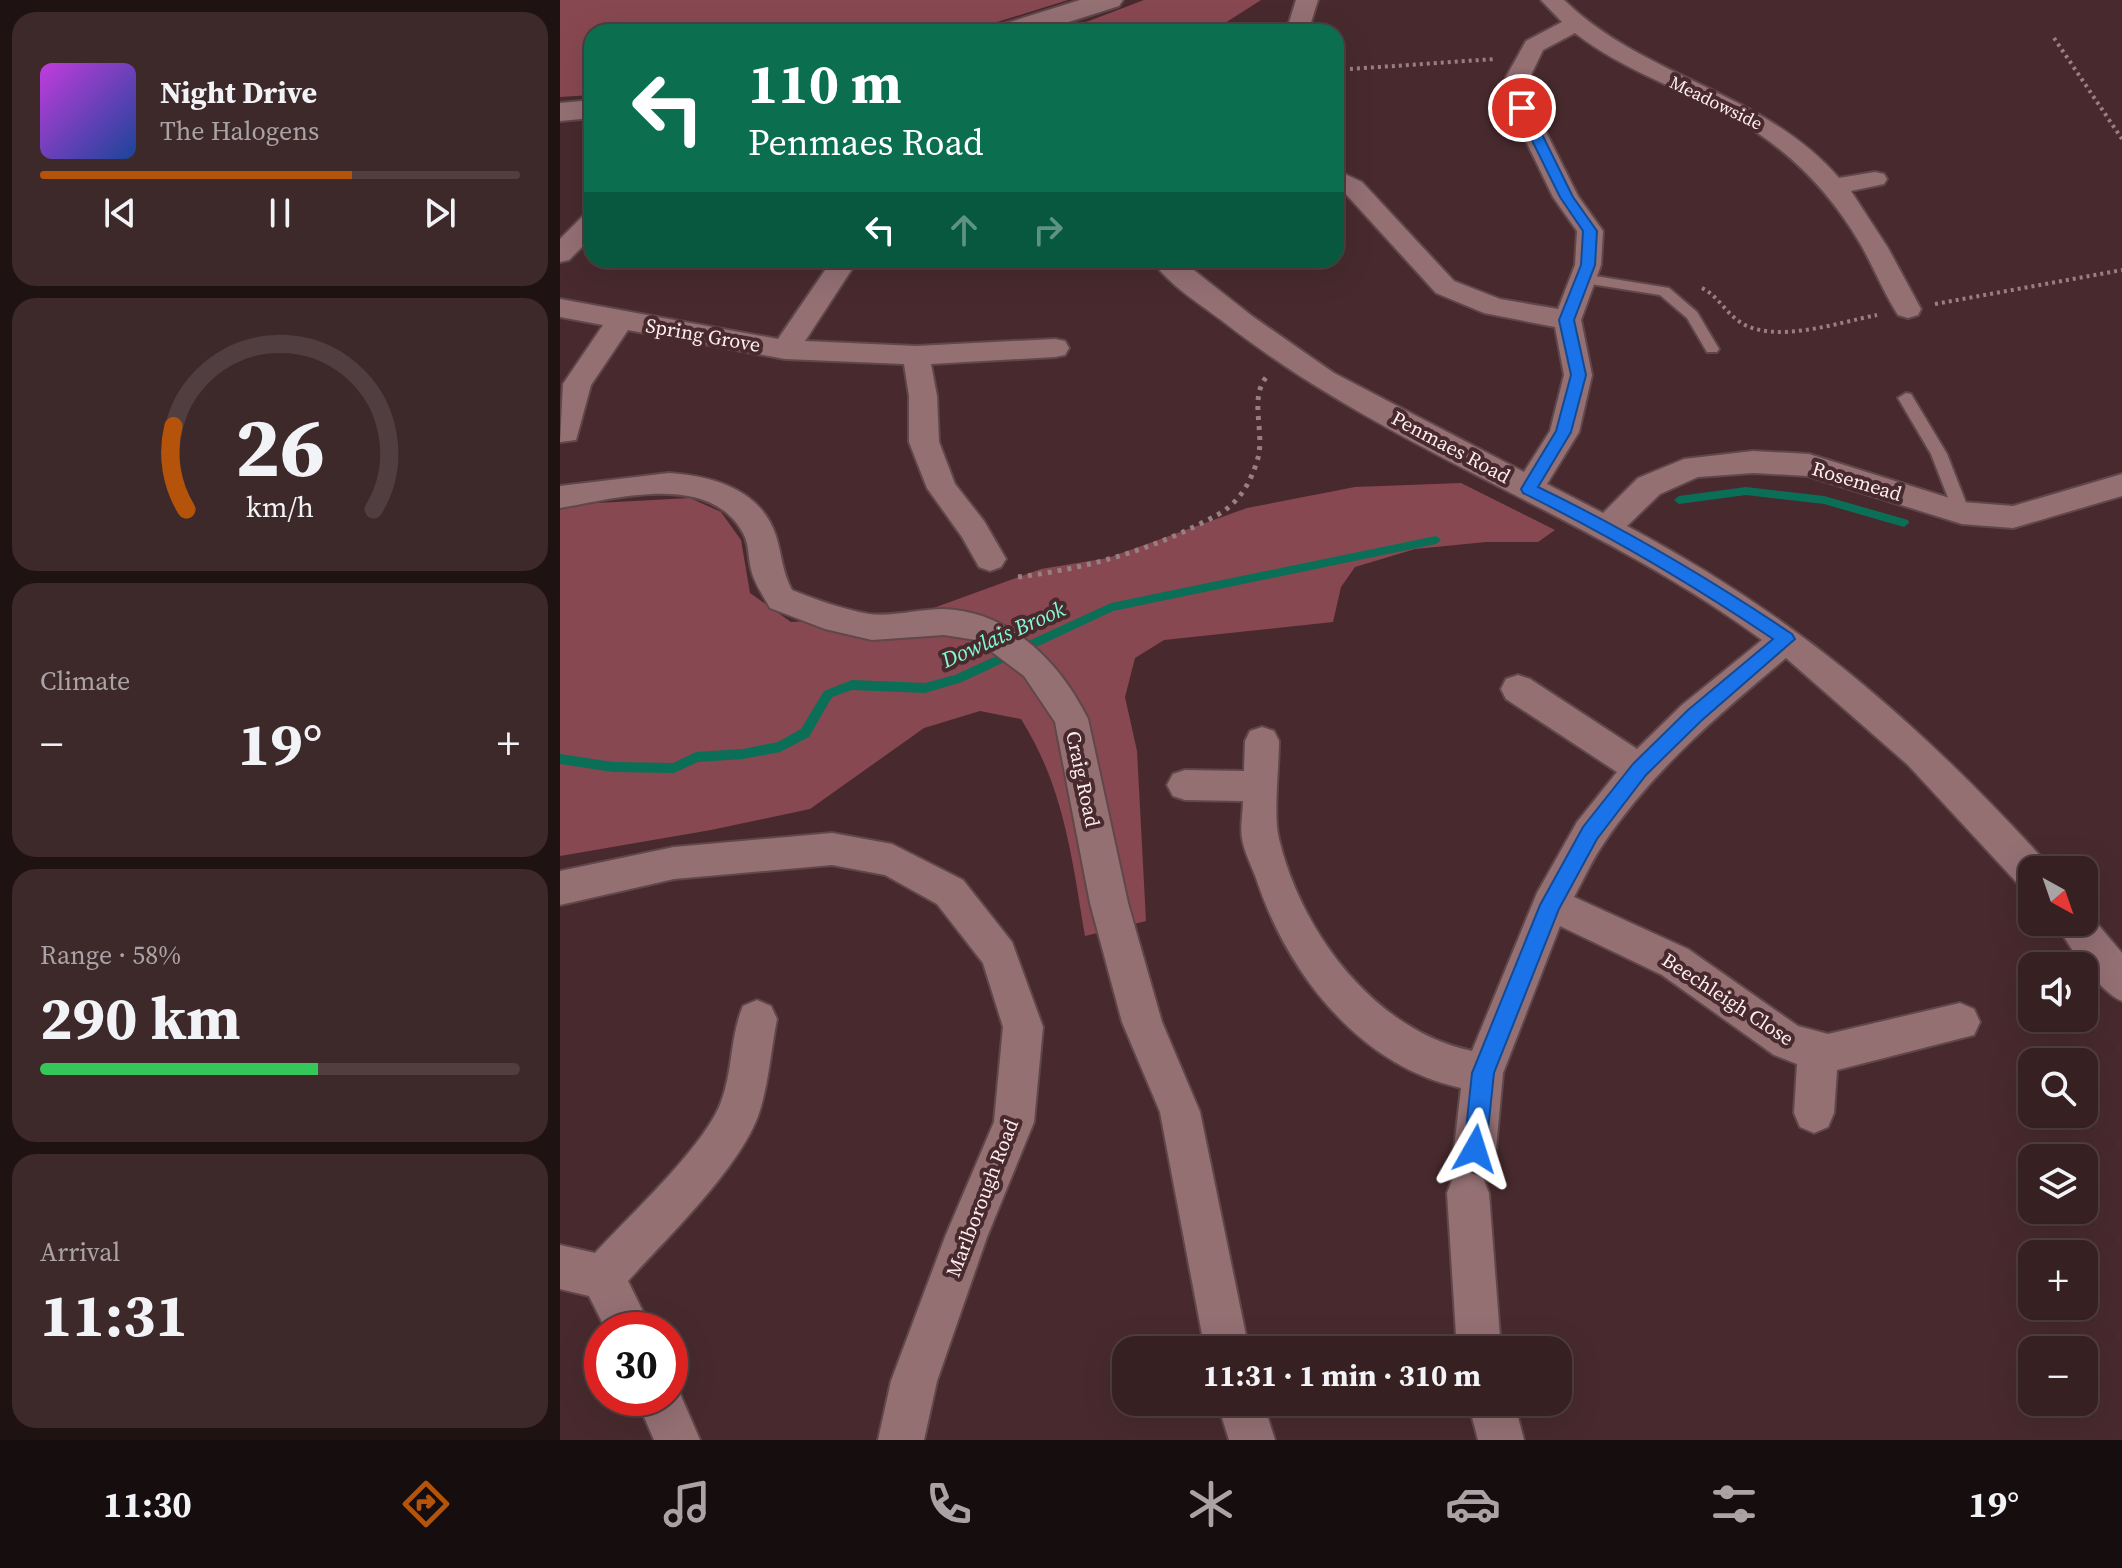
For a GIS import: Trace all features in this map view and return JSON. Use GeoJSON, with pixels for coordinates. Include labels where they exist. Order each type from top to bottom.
{"type":"FeatureCollection","features":[{"type":"Feature","properties":{"kind":"street"},"geometry":{"type":"LineString","coordinates":[[1032,24],[1109,0]]}},
{"type":"Feature","properties":{"kind":"street"},"geometry":{"type":"LineString","coordinates":[[1297,24],[1307,0]]}},
{"type":"Feature","properties":{"kind":"street","name":"Meadowside"},"geometry":{"type":"LineString","coordinates":[[1552,0],[1576,24],[1644,67],[1738,111],[1772,131],[1835,186],[1864,225],[1908,309]]}},
{"type":"Feature","properties":{"kind":"street"},"geometry":{"type":"LineString","coordinates":[[1529,489],[1564,432],[1578,375],[1567,320],[1588,265],[1590,231],[1566,197],[1522,108],[1518,77],[1534,46],[1576,24]]}},
{"type":"Feature","properties":{"kind":"street"},"geometry":{"type":"LineString","coordinates":[[560,112],[584,110]]}},
{"type":"Feature","properties":{"kind":"street"},"geometry":{"type":"LineString","coordinates":[[1835,186],[1875,179]]}},
{"type":"Feature","properties":{"kind":"street"},"geometry":{"type":"LineString","coordinates":[[1344,182],[1353,187],[1445,287],[1494,307],[1567,320]]}},
{"type":"Feature","properties":{"kind":"street"},"geometry":{"type":"LineString","coordinates":[[560,254],[584,230]]}},
{"type":"Feature","properties":{"kind":"street","name":"Spring Grove"},"geometry":{"type":"LineString","coordinates":[[785,350],[840,268]]}},
{"type":"Feature","properties":{"kind":"street","name":"Penmaes Road"},"geometry":{"type":"LineString","coordinates":[[1174,268],[1239,323],[1327,381],[1607,527],[1709,587],[1786,639],[1879,717],[1979,812],[2018,857]]}},
{"type":"Feature","properties":{"kind":"street","name":"Spring Grove"},"geometry":{"type":"LineString","coordinates":[[560,308],[785,350],[916,355],[1055,348]]}},
{"type":"Feature","properties":{"kind":"street","name":"Spring Grove"},"geometry":{"type":"LineString","coordinates":[[566,433],[577,384],[621,320]]}},
{"type":"Feature","properties":{"kind":"street"},"geometry":{"type":"LineString","coordinates":[[916,355],[923,396],[924,442],[942,488],[973,529],[990,559]]}},
{"type":"Feature","properties":{"kind":"street","name":"Rosemead"},"geometry":{"type":"LineString","coordinates":[[1607,527],[1649,486],[1694,467],[1753,462],[1809,465],[1962,513],[2013,517],[2122,485]]}},
{"type":"Feature","properties":{"kind":"street","name":"Craig Road"},"geometry":{"type":"LineString","coordinates":[[560,497],[631,487],[683,484],[715,490],[741,506],[759,531],[768,574],[781,599],[825,616],[872,627],[944,622],[984,628],[1036,667],[1071,719],[1109,903],[1142,1022],[1180,1112],[1224,1336]]}},
{"type":"Feature","properties":{"kind":"street"},"geometry":{"type":"LineString","coordinates":[[1475,1149],[1483,1073],[1550,905],[1590,833],[1640,769],[1694,715],[1786,639]]}},
{"type":"Feature","properties":{"kind":"street"},"geometry":{"type":"LineString","coordinates":[[1518,689],[1640,769]]}},
{"type":"Feature","properties":{"kind":"street"},"geometry":{"type":"LineString","coordinates":[[1262,741],[1260,837],[1285,910],[1330,983],[1385,1033],[1440,1064],[1483,1073]]}},
{"type":"Feature","properties":{"kind":"street"},"geometry":{"type":"LineString","coordinates":[[1185,785],[1261,786]]}},
{"type":"Feature","properties":{"kind":"street","name":"Marlborough Road"},"geometry":{"type":"LineString","coordinates":[[560,888],[674,863],[832,849],[892,860],[950,892],[999,954],[1023,1027],[1014,1122],[966,1237],[914,1381],[901,1440]]}},
{"type":"Feature","properties":{"kind":"street","name":"Beechleigh Close"},"geometry":{"type":"LineString","coordinates":[[1550,905],[1602,926],[1675,962],[1788,1042],[1828,1053],[1960,1022]]}},
{"type":"Feature","properties":{"kind":"street"},"geometry":{"type":"LineString","coordinates":[[2086,936],[2122,983]]}},
{"type":"Feature","properties":{"kind":"street"},"geometry":{"type":"LineString","coordinates":[[603,1277],[706,1163],[740,1110],[757,1019]]}},
{"type":"Feature","properties":{"kind":"street"},"geometry":{"type":"LineString","coordinates":[[1814,1113],[1818,1050]]}},
{"type":"Feature","properties":{"kind":"street"},"geometry":{"type":"LineString","coordinates":[[1468,1193],[1478,1336]]}},
{"type":"Feature","properties":{"kind":"street"},"geometry":{"type":"LineString","coordinates":[[560,1267],[603,1277],[621,1312]]}},
{"type":"Feature","properties":{"kind":"street"},"geometry":{"type":"LineString","coordinates":[[667,1416],[677,1440]]}},
{"type":"Feature","properties":{"kind":"street"},"geometry":{"type":"LineString","coordinates":[[1244,1416],[1252,1440]]}},
{"type":"Feature","properties":{"kind":"street"},"geometry":{"type":"LineString","coordinates":[[1495,1416],[1501,1440]]}},
{"type":"Feature","properties":{"kind":"lane"},"geometry":{"type":"LineString","coordinates":[[1583,279],[1664,291],[1692,315],[1712,349]]}},
{"type":"Feature","properties":{"kind":"lane"},"geometry":{"type":"LineString","coordinates":[[1906,398],[1939,454],[1962,513]]}},
{"type":"Feature","properties":{"kind":"path"},"geometry":{"type":"LineString","coordinates":[[2054,38],[2122,139]]}},
{"type":"Feature","properties":{"kind":"path"},"geometry":{"type":"LineString","coordinates":[[1344,69],[1528,56]]}},
{"type":"Feature","properties":{"kind":"path"},"geometry":{"type":"LineString","coordinates":[[1697,286],[1711,291],[1724,309],[1742,324],[1763,334],[2122,270]]}},
{"type":"Feature","properties":{"kind":"path"},"geometry":{"type":"LineString","coordinates":[[990,559],[1006,579],[1111,562],[1184,532],[1228,509],[1254,473],[1261,437],[1257,403],[1263,378],[1291,357]]}},
{"type":"Feature","properties":{"kind":"shaded area"},"geometry":{"type":"Polygon","coordinates":[[[560,0],[1068,0],[991,24],[584,24],[584,96],[560,97],[560,0]]]}},
{"type":"Feature","properties":{"kind":"shaded area"},"geometry":{"type":"Polygon","coordinates":[[[1144,0],[1261,0],[1224,24],[1081,24],[1144,0]]]}},
{"type":"Feature","properties":{"kind":"shaded area"},"geometry":{"type":"Polygon","coordinates":[[[1461,483],[1555,530],[1538,542],[1486,542],[1415,549],[1355,567],[1341,587],[1333,622],[1164,640],[1135,658],[1125,697],[1137,751],[1146,921],[1085,936],[1064,824],[1057,797],[1036,745],[1021,719],[980,711],[924,728],[810,809],[560,856],[560,505],[690,498],[721,512],[741,540],[750,593],[791,622],[917,614],[1041,569],[1108,558],[1247,508],[1355,487],[1461,483]]]}},
{"type":"Feature","properties":{"kind":"waterway","name":"Dowlais Brook"},"geometry":{"type":"LineString","coordinates":[[1679,500],[1746,491],[1824,500],[1904,523]]}},
{"type":"Feature","properties":{"kind":"waterway","name":"Dowlais Brook"},"geometry":{"type":"LineString","coordinates":[[560,759],[613,767],[674,768],[696,757],[743,754],[780,747],[805,733],[828,694],[852,685],[925,688],[958,679],[1111,607],[1436,540]]}},
{"type":"Feature","properties":{"kind":"route"},"geometry":{"type":"LineString","coordinates":[[1475,1149],[1483,1073],[1550,905],[1590,833],[1640,769],[1694,715],[1786,639],[1709,587],[1607,527],[1529,489],[1564,432],[1578,375],[1567,320],[1588,265],[1590,231],[1566,197],[1522,108]]}}]}
